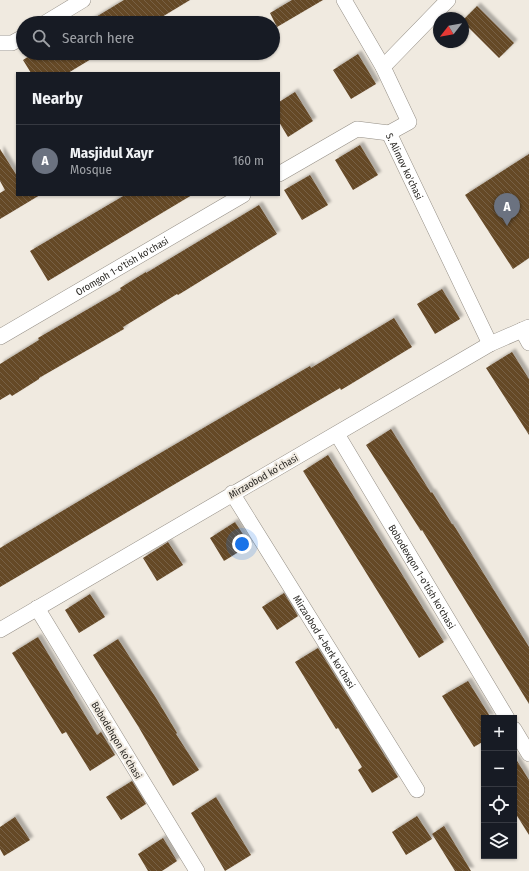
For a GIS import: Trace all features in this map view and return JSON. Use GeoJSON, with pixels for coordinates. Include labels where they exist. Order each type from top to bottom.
{"type":"FeatureCollection","features":[{"type":"Feature","properties":{"kind":"street"},"geometry":{"type":"LineString","coordinates":[[57,16],[83,0]]}},
{"type":"Feature","properties":{"kind":"street","name":"S. Alimov ko'chasi"},"geometry":{"type":"LineString","coordinates":[[344,0],[383,67],[409,122],[389,133],[490,344]]}},
{"type":"Feature","properties":{"kind":"street"},"geometry":{"type":"LineString","coordinates":[[383,67],[448,0]]}},
{"type":"Feature","properties":{"kind":"street"},"geometry":{"type":"LineString","coordinates":[[0,43],[12,44],[16,41]]}},
{"type":"Feature","properties":{"kind":"street"},"geometry":{"type":"LineString","coordinates":[[280,173],[357,128],[389,133]]}},
{"type":"Feature","properties":{"kind":"street","name":"Oromgoh 1-o'tish ko'chasi"},"geometry":{"type":"LineString","coordinates":[[0,337],[241,196]]}},
{"type":"Feature","properties":{"kind":"street"},"geometry":{"type":"LineString","coordinates":[[525,329],[529,343]]}},
{"type":"Feature","properties":{"kind":"street","name":"Mirzaobod koʻchasi"},"geometry":{"type":"LineString","coordinates":[[0,630],[232,493],[337,434],[490,344],[525,329]]}},
{"type":"Feature","properties":{"kind":"street","name":"Bobodexqon 1-o'tish ko'chasi"},"geometry":{"type":"LineString","coordinates":[[337,434],[505,715]]}},
{"type":"Feature","properties":{"kind":"street","name":"Mirzaobod 4-berk ko'chasi"},"geometry":{"type":"LineString","coordinates":[[232,493],[417,790]]}},
{"type":"Feature","properties":{"kind":"street","name":"Bobodehqon koʻchasi"},"geometry":{"type":"LineString","coordinates":[[37,608],[198,871]]}},
{"type":"Feature","properties":{"kind":"street"},"geometry":{"type":"LineString","coordinates":[[517,734],[529,754]]}},
{"type":"Feature","properties":{"kind":"building"},"geometry":{"type":"Polygon","coordinates":[[[124,0],[190,0],[164,16],[98,16],[124,0]]]}},
{"type":"Feature","properties":{"kind":"building"},"geometry":{"type":"Polygon","coordinates":[[[292,0],[323,0],[280,25],[280,16],[272,16],[270,13],[292,0]]]}},
{"type":"Feature","properties":{"kind":"building"},"geometry":{"type":"Polygon","coordinates":[[[477,6],[514,43],[499,58],[469,28],[469,14],[477,6]]]}},
{"type":"Feature","properties":{"kind":"building"},"geometry":{"type":"Polygon","coordinates":[[[358,54],[376,84],[351,99],[333,70],[358,54]]]}},
{"type":"Feature","properties":{"kind":"building"},"geometry":{"type":"Polygon","coordinates":[[[23,60],[89,60],[70,72],[30,72],[23,60]]]}},
{"type":"Feature","properties":{"kind":"building"},"geometry":{"type":"Polygon","coordinates":[[[295,92],[313,121],[288,137],[280,124],[280,101],[295,92]]]}},
{"type":"Feature","properties":{"kind":"building"},"geometry":{"type":"Polygon","coordinates":[[[360,145],[378,175],[353,190],[335,160],[360,145]]]}},
{"type":"Feature","properties":{"kind":"building"},"geometry":{"type":"Polygon","coordinates":[[[0,149],[16,174],[16,196],[38,196],[0,219],[0,193],[5,190],[0,181],[0,149]]]}},
{"type":"Feature","properties":{"kind":"building"},"geometry":{"type":"Polygon","coordinates":[[[529,154],[529,258],[513,269],[465,195],[529,154]]]}},
{"type":"Feature","properties":{"kind":"building"},"geometry":{"type":"Polygon","coordinates":[[[310,175],[328,205],[302,220],[284,190],[310,175]]]}},
{"type":"Feature","properties":{"kind":"building"},"geometry":{"type":"Polygon","coordinates":[[[123,196],[190,196],[48,281],[30,251],[123,196]]]}},
{"type":"Feature","properties":{"kind":"building"},"geometry":{"type":"Polygon","coordinates":[[[259,205],[277,234],[123,327],[124,329],[39,378],[12,396],[10,394],[0,400],[0,364],[39,340],[38,338],[121,290],[120,288],[259,205]]]}},
{"type":"Feature","properties":{"kind":"building"},"geometry":{"type":"Polygon","coordinates":[[[442,289],[460,319],[435,334],[417,304],[442,289]]]}},
{"type":"Feature","properties":{"kind":"building"},"geometry":{"type":"Polygon","coordinates":[[[394,318],[412,347],[341,390],[340,388],[0,587],[0,548],[310,366],[311,368],[394,318]]]}},
{"type":"Feature","properties":{"kind":"building"},"geometry":{"type":"Polygon","coordinates":[[[512,352],[529,379],[529,435],[486,368],[512,352]]]}},
{"type":"Feature","properties":{"kind":"building"},"geometry":{"type":"Polygon","coordinates":[[[391,429],[431,493],[432,492],[453,524],[529,647],[529,704],[422,530],[421,531],[366,445],[391,429]]]}},
{"type":"Feature","properties":{"kind":"building"},"geometry":{"type":"Polygon","coordinates":[[[328,455],[444,642],[419,658],[303,471],[328,455]]]}},
{"type":"Feature","properties":{"kind":"building"},"geometry":{"type":"Polygon","coordinates":[[[235,522],[250,545],[224,561],[210,538],[235,522]]]}},
{"type":"Feature","properties":{"kind":"building"},"geometry":{"type":"Polygon","coordinates":[[[168,542],[183,565],[157,581],[143,558],[168,542]]]}},
{"type":"Feature","properties":{"kind":"building"},"geometry":{"type":"Polygon","coordinates":[[[284,593],[298,616],[277,630],[262,607],[284,593]]]}},
{"type":"Feature","properties":{"kind":"building"},"geometry":{"type":"Polygon","coordinates":[[[90,594],[105,617],[79,633],[65,610],[90,594]]]}},
{"type":"Feature","properties":{"kind":"building"},"geometry":{"type":"Polygon","coordinates":[[[38,637],[97,735],[101,732],[115,755],[90,771],[66,732],[62,734],[12,653],[38,637]]]}},
{"type":"Feature","properties":{"kind":"building"},"geometry":{"type":"Polygon","coordinates":[[[118,639],[156,698],[177,733],[176,734],[199,770],[173,786],[138,726],[93,655],[118,639]]]}},
{"type":"Feature","properties":{"kind":"building"},"geometry":{"type":"Polygon","coordinates":[[[318,648],[398,777],[372,793],[358,770],[362,767],[338,728],[336,729],[295,662],[318,648]]]}},
{"type":"Feature","properties":{"kind":"building"},"geometry":{"type":"Polygon","coordinates":[[[468,681],[489,715],[481,715],[481,743],[474,747],[442,696],[468,681]]]}},
{"type":"Feature","properties":{"kind":"building"},"geometry":{"type":"Polygon","coordinates":[[[517,761],[529,780],[529,835],[517,816],[517,761]]]}},
{"type":"Feature","properties":{"kind":"building"},"geometry":{"type":"Polygon","coordinates":[[[132,781],[146,804],[121,820],[106,797],[132,781]]]}},
{"type":"Feature","properties":{"kind":"building"},"geometry":{"type":"Polygon","coordinates":[[[216,797],[251,855],[225,871],[191,813],[216,797]]]}},
{"type":"Feature","properties":{"kind":"building"},"geometry":{"type":"Polygon","coordinates":[[[417,816],[432,839],[406,855],[392,832],[417,816]]]}},
{"type":"Feature","properties":{"kind":"building"},"geometry":{"type":"Polygon","coordinates":[[[15,817],[30,840],[4,856],[0,849],[0,827],[15,817]]]}},
{"type":"Feature","properties":{"kind":"building"},"geometry":{"type":"Polygon","coordinates":[[[444,826],[471,871],[455,871],[432,834],[444,826]]]}},
{"type":"Feature","properties":{"kind":"building"},"geometry":{"type":"Polygon","coordinates":[[[163,838],[177,861],[162,871],[148,871],[138,854],[163,838]]]}},
{"type":"Feature","properties":{"kind":"place","name":"Masjidul Xayr"},"geometry":{"type":"Point","coordinates":[507,226]}}]}
